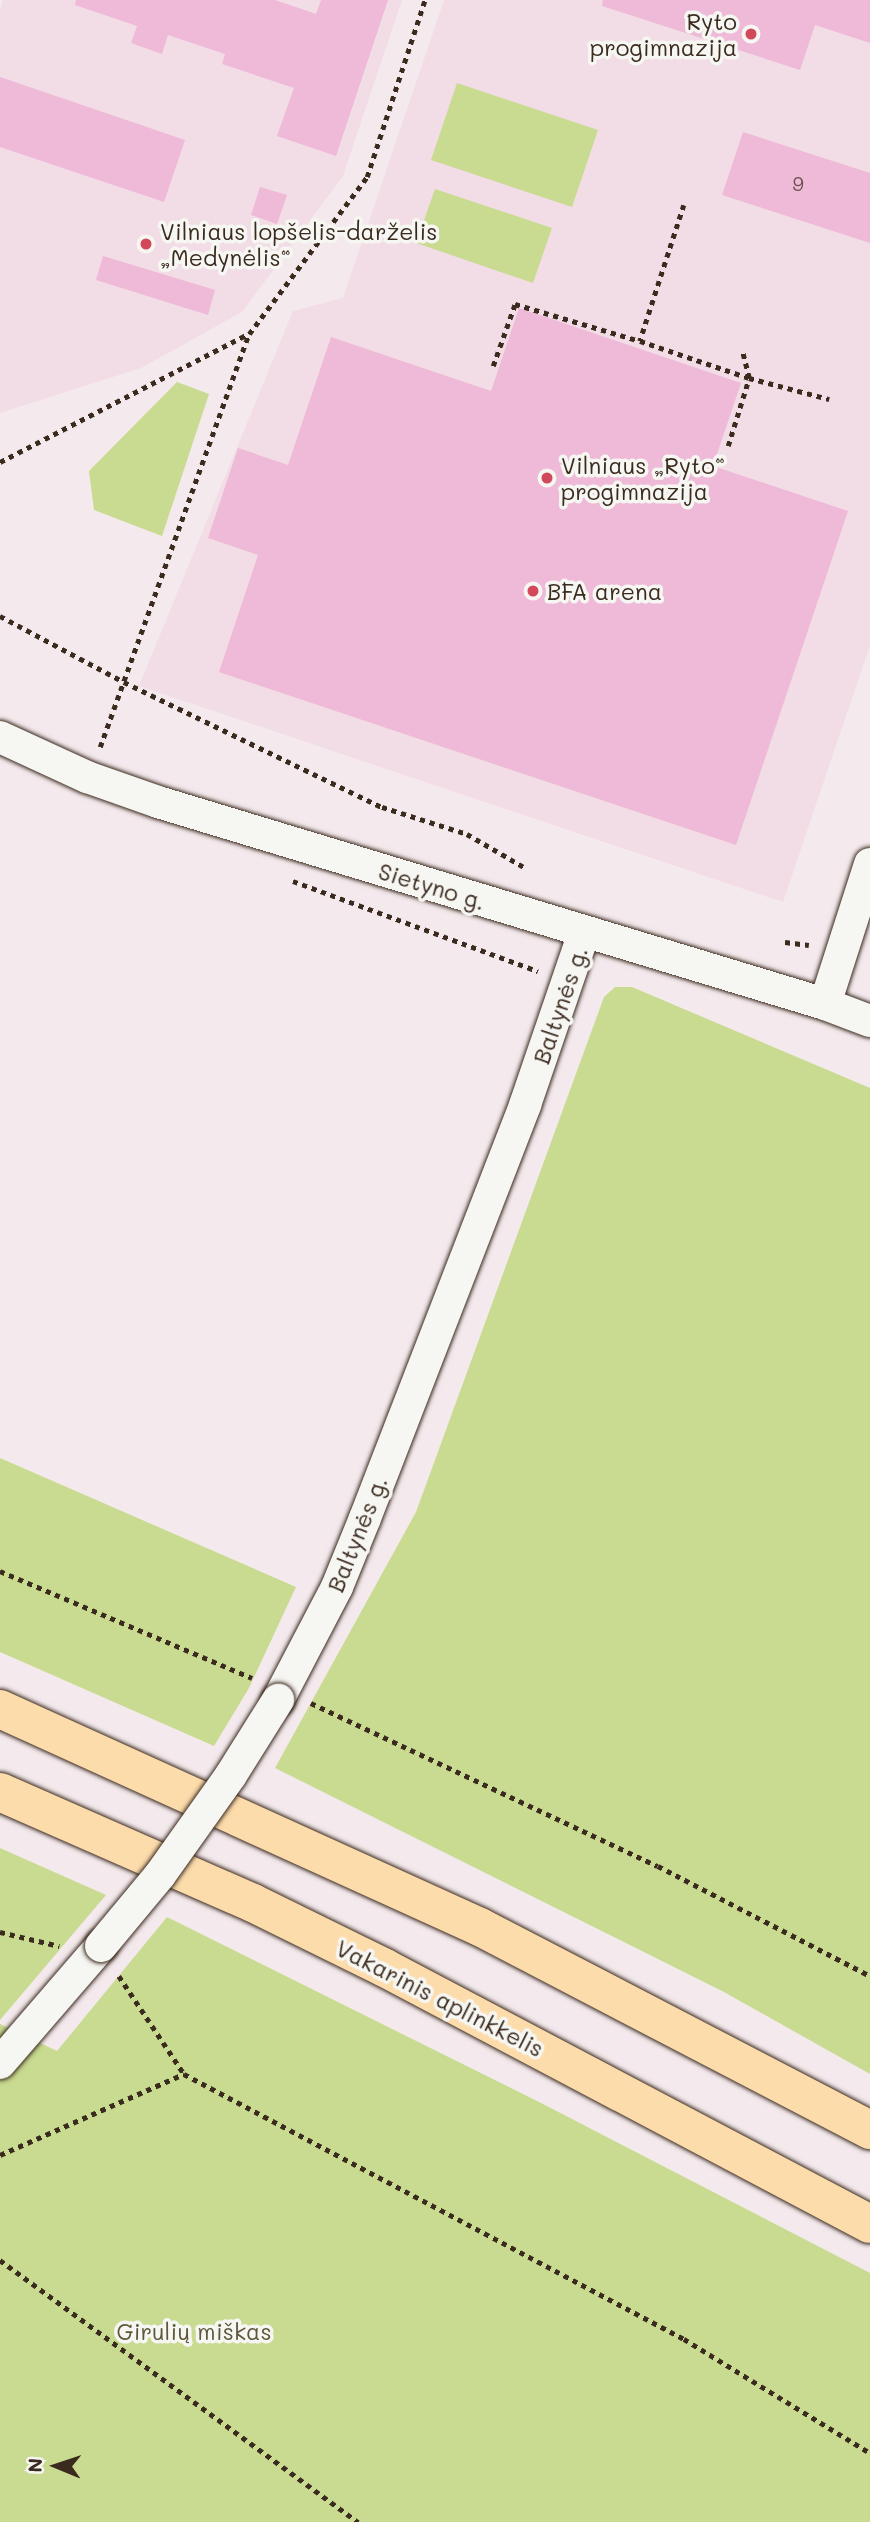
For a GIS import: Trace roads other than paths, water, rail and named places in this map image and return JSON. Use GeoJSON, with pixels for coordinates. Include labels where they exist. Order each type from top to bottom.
{"type":"FeatureCollection","features":[{"type":"Feature","properties":{"kind":"highway"},"geometry":{"type":"LineString","coordinates":[[0,1709],[480,1927],[870,2130]]}},
{"type":"Feature","properties":{"kind":"highway","name":"Vakarinis aplinkkelis"},"geometry":{"type":"LineString","coordinates":[[0,1792],[253,1903],[385,1968],[870,2224]]}},
{"type":"Feature","properties":{"kind":"street","name":"Sietyno g."},"geometry":{"type":"LineString","coordinates":[[0,737],[87,777],[158,802],[825,1004],[870,1021]]}},
{"type":"Feature","properties":{"kind":"street"},"geometry":{"type":"LineString","coordinates":[[825,1004],[870,864]]}},
{"type":"Feature","properties":{"kind":"street","name":"Baltynės g."},"geometry":{"type":"LineString","coordinates":[[0,2063],[160,1875],[231,1775],[281,1695],[331,1598],[365,1518],[525,1105],[584,933]]}},
{"type":"Feature","properties":{"kind":"place","name":"Ryto progimnazija"},"geometry":{"type":"Point","coordinates":[751,34]}},
{"type":"Feature","properties":{"kind":"place","name":"Vilniaus lopšelis-darželis „Medynėlis“"},"geometry":{"type":"Point","coordinates":[146,244]}},
{"type":"Feature","properties":{"kind":"place","name":"Vilniaus „Ryto“ progimnazija"},"geometry":{"type":"Point","coordinates":[547,478]}},
{"type":"Feature","properties":{"kind":"place","name":"BFA arena"},"geometry":{"type":"Point","coordinates":[533,591]}},
{"type":"Feature","properties":{"kind":"park label","name":"Girulių miškas"},"geometry":{"type":"Point","coordinates":[194,2331]}}]}
